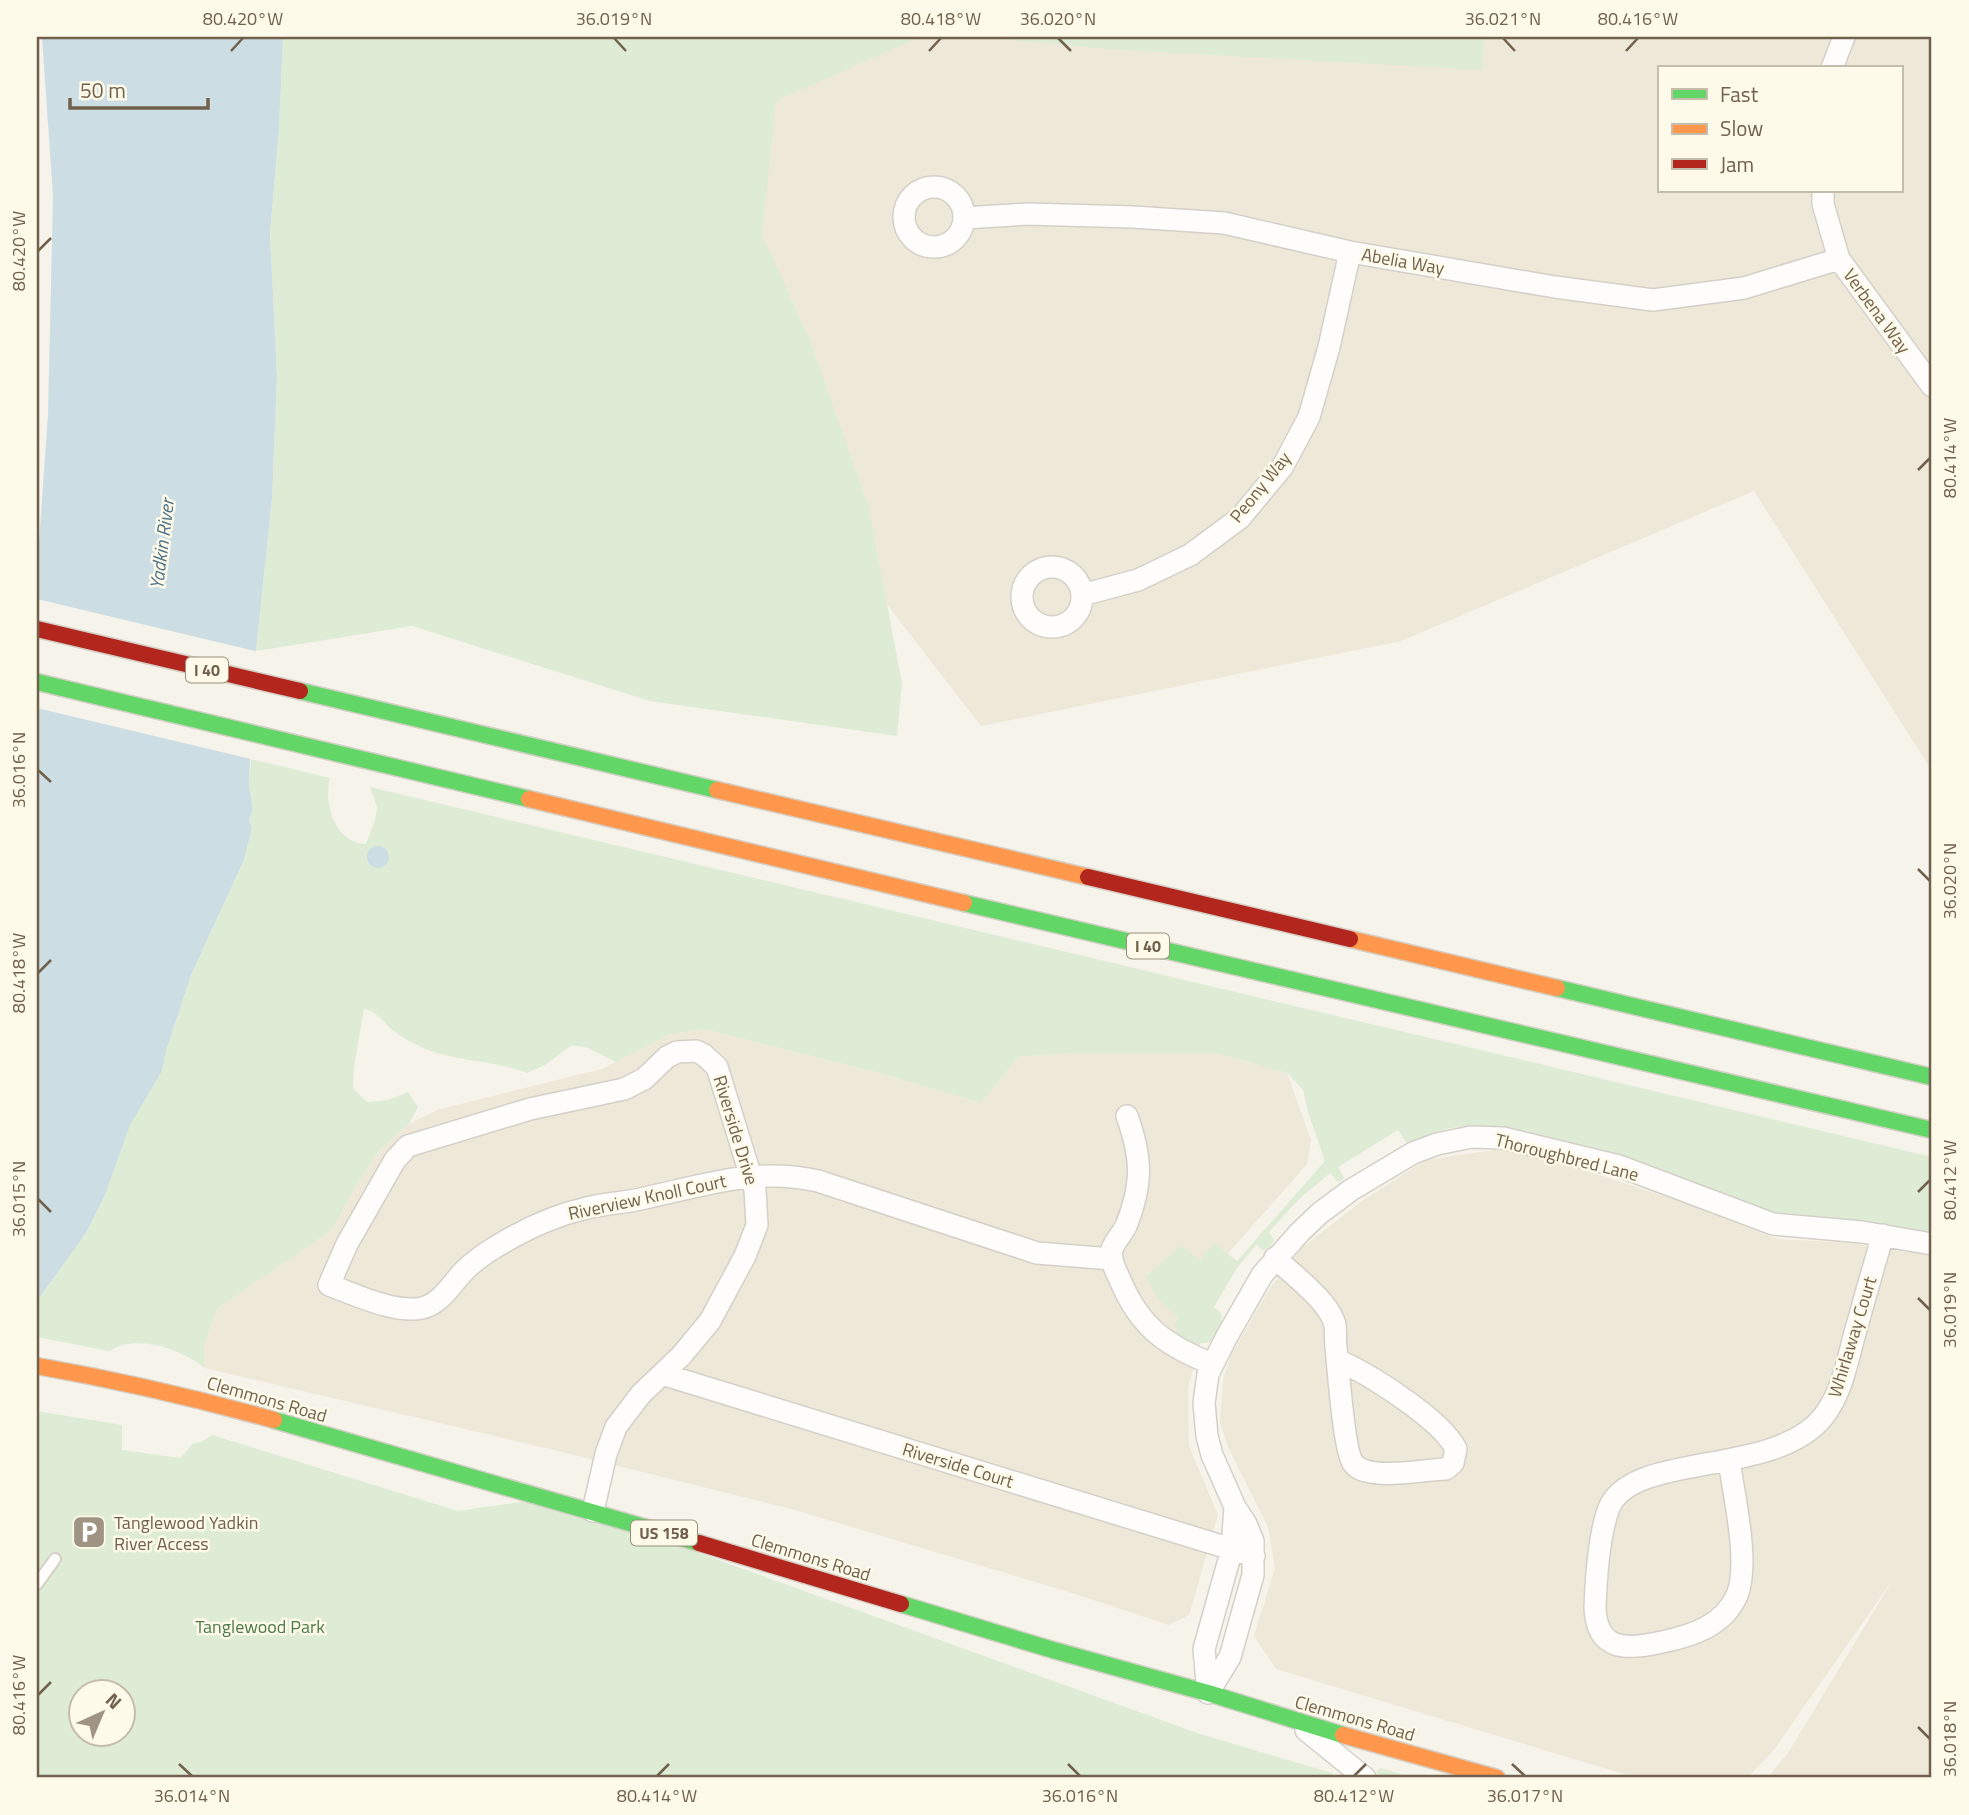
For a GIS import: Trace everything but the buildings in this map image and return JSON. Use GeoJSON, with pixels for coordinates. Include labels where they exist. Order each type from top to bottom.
{"type":"FeatureCollection","features":[{"type":"Feature","properties":{"kind":"main road","name":"I 40"},"geometry":{"type":"LineString","coordinates":[[37,629],[1932,1077]]}},
{"type":"Feature","properties":{"kind":"main road","name":"I 40"},"geometry":{"type":"LineString","coordinates":[[37,682],[1932,1130]]}},
{"type":"Feature","properties":{"kind":"main road","name":"Clemmons Road"},"geometry":{"type":"LineString","coordinates":[[37,1366],[112,1378],[191,1397],[593,1511],[1053,1650],[1208,1693],[1296,1722],[1497,1778]]}},
{"type":"Feature","properties":{"kind":"street"},"geometry":{"type":"LineString","coordinates":[[1833,66],[1844,37]]}},
{"type":"Feature","properties":{"kind":"street","name":"Verbena Way"},"geometry":{"type":"LineString","coordinates":[[1823,192],[1839,259],[1932,386]]}},
{"type":"Feature","properties":{"kind":"street","name":"Abelia Way"},"geometry":{"type":"LineString","coordinates":[[964,218],[1054,215],[1224,223],[1350,252],[1555,287],[1653,300],[1744,288],[1839,259]]}},
{"type":"Feature","properties":{"kind":"street","name":"Peony Way"},"geometry":{"type":"LineString","coordinates":[[1082,595],[1138,580],[1190,555],[1240,518],[1283,466],[1309,418],[1329,347],[1350,252]]}},
{"type":"Feature","properties":{"kind":"street","name":"Riverside Drive"},"geometry":{"type":"LineString","coordinates":[[329,1285],[347,1244],[395,1160],[408,1146],[530,1109],[624,1089],[644,1079],[667,1057],[677,1052],[696,1051],[704,1055],[717,1067],[750,1175],[757,1206],[757,1225],[745,1256],[710,1321],[681,1356],[635,1400],[616,1427],[606,1454],[593,1511]]}},
{"type":"Feature","properties":{"kind":"street"},"geometry":{"type":"LineString","coordinates":[[1127,1116],[1137,1145],[1140,1165],[1138,1185],[1126,1224],[1113,1247],[1112,1259],[1131,1304],[1146,1324],[1172,1346],[1212,1364]]}},
{"type":"Feature","properties":{"kind":"street","name":"Thoroughbred Lane"},"geometry":{"type":"LineString","coordinates":[[1208,1693],[1204,1649],[1232,1549],[1235,1507],[1212,1455],[1207,1436],[1203,1403],[1212,1364],[1262,1275],[1275,1258],[1336,1200],[1402,1159],[1437,1144],[1479,1137],[1503,1138],[1619,1166],[1773,1224],[1882,1235],[1932,1244]]}},
{"type":"Feature","properties":{"kind":"street","name":"Riverview Knoll Court"},"geometry":{"type":"LineString","coordinates":[[329,1285],[394,1306],[422,1308],[440,1298],[480,1257],[522,1231],[554,1217],[750,1175],[798,1176],[818,1181],[1037,1253],[1112,1259]]}},
{"type":"Feature","properties":{"kind":"street","name":"Whirlaway Court"},"geometry":{"type":"LineString","coordinates":[[1729,1461],[1742,1563],[1737,1596],[1730,1607],[1705,1630],[1689,1636],[1628,1648],[1607,1639],[1595,1622],[1595,1608],[1605,1524],[1612,1502],[1621,1492],[1649,1475],[1729,1461],[1779,1448],[1813,1427],[1827,1411],[1844,1373],[1882,1235]]}},
{"type":"Feature","properties":{"kind":"street"},"geometry":{"type":"LineString","coordinates":[[1275,1258],[1307,1288],[1330,1314],[1335,1325],[1337,1360],[1346,1436],[1354,1464],[1368,1472],[1384,1472],[1446,1469],[1452,1463],[1456,1449],[1444,1432],[1392,1390],[1363,1371],[1337,1360]]}},
{"type":"Feature","properties":{"kind":"street","name":"Riverside Court"},"geometry":{"type":"LineString","coordinates":[[662,1374],[1254,1556]]}},
{"type":"Feature","properties":{"kind":"street"},"geometry":{"type":"LineString","coordinates":[[1208,1693],[1230,1657],[1253,1575],[1253,1541],[1235,1507]]}},
{"type":"Feature","properties":{"kind":"street"},"geometry":{"type":"LineString","coordinates":[[1296,1722],[1365,1778]]}},
{"type":"Feature","properties":{"kind":"lane"},"geometry":{"type":"LineString","coordinates":[[37,1584],[55,1559]]}},
{"type":"Feature","properties":{"kind":"shaded area"},"geometry":{"type":"Polygon","coordinates":[[[697,37],[1932,37],[1932,771],[1754,491],[1401,641],[981,726],[858,567],[697,37]]]}},
{"type":"Feature","properties":{"kind":"shaded area"},"geometry":{"type":"Polygon","coordinates":[[[703,1029],[879,1073],[981,1103],[1018,1057],[1075,1053],[1216,1053],[1287,1073],[1311,1140],[1307,1164],[1224,1258],[1188,1388],[1189,1446],[1218,1515],[1189,1615],[1169,1625],[795,1510],[205,1368],[204,1345],[217,1309],[332,1230],[380,1149],[409,1124],[437,1110],[602,1069],[668,1035],[703,1029]]]}},
{"type":"Feature","properties":{"kind":"shaded area"},"geometry":{"type":"Polygon","coordinates":[[[1501,1149],[1571,1166],[1676,1200],[1777,1239],[1851,1243],[1932,1256],[1932,1778],[1767,1778],[1788,1753],[1894,1578],[1773,1751],[1747,1778],[1637,1778],[1276,1669],[1254,1636],[1275,1568],[1268,1527],[1228,1447],[1220,1422],[1223,1379],[1231,1355],[1270,1288],[1303,1247],[1362,1201],[1426,1160],[1501,1149]]]}},
{"type":"Feature","properties":{"kind":"green space"},"geometry":{"type":"Polygon","coordinates":[[[283,37],[920,37],[776,101],[762,235],[809,338],[868,505],[902,683],[897,736],[650,701],[412,626],[256,651],[272,499],[277,377],[270,233],[279,130],[283,37]]]}},
{"type":"Feature","properties":{"kind":"green space"},"geometry":{"type":"Polygon","coordinates":[[[979,37],[1484,37],[1482,70],[1106,49],[979,37]]]}},
{"type":"Feature","properties":{"kind":"green space"},"geometry":{"type":"Polygon","coordinates":[[[251,759],[330,778],[330,810],[339,830],[355,842],[366,844],[375,820],[377,807],[370,787],[1932,1157],[1932,1234],[1873,1222],[1770,1212],[1611,1155],[1509,1128],[1466,1126],[1445,1129],[1410,1143],[1406,1142],[1398,1130],[1338,1167],[1344,1178],[1340,1182],[1330,1173],[1298,1200],[1269,1232],[1274,1241],[1269,1248],[1263,1250],[1256,1245],[1237,1268],[1214,1307],[1221,1313],[1220,1333],[1209,1342],[1193,1342],[1176,1333],[1175,1324],[1178,1318],[1158,1299],[1146,1276],[1181,1246],[1200,1260],[1214,1243],[1237,1261],[1325,1161],[1303,1090],[1287,1073],[1216,1053],[1075,1053],[1018,1057],[981,1103],[879,1073],[703,1029],[668,1035],[616,1062],[588,1048],[572,1045],[545,1065],[527,1073],[431,1051],[401,1036],[377,1015],[364,1009],[353,1088],[367,1102],[388,1100],[408,1092],[418,1107],[409,1124],[380,1149],[332,1230],[217,1309],[204,1345],[205,1368],[172,1350],[145,1343],[132,1343],[109,1351],[37,1337],[37,1301],[86,1233],[105,1195],[130,1124],[162,1071],[191,975],[244,860],[252,828],[249,819],[253,810],[249,785],[251,759]]]}},
{"type":"Feature","properties":{"kind":"green space","name":"Tanglewood Park"},"geometry":{"type":"Polygon","coordinates":[[[37,1411],[122,1425],[122,1450],[181,1458],[192,1444],[212,1435],[458,1511],[547,1498],[1200,1734],[1332,1773],[1338,1778],[37,1778],[37,1411]]]}},
{"type":"Feature","properties":{"kind":"green space"},"geometry":{"type":"Polygon","coordinates":[[[1381,1768],[1415,1778],[1380,1778],[1376,1771],[1381,1768]]]}},
{"type":"Feature","properties":{"kind":"water","name":"Yadkin River"},"geometry":{"type":"Polygon","coordinates":[[[42,37],[283,37],[279,130],[270,233],[277,377],[272,499],[254,670],[249,785],[253,810],[249,819],[252,828],[244,860],[191,975],[162,1071],[130,1125],[105,1195],[86,1233],[37,1301],[38,557],[48,415],[53,196],[42,37]]]}},
{"type":"Feature","properties":{"kind":"water"},"geometry":{"type":"Polygon","coordinates":[[[378,846],[386,849],[389,857],[386,865],[378,868],[370,865],[367,857],[370,849],[378,846]]]}},
{"type":"Feature","properties":{"kind":"pier"},"geometry":{"type":"Polygon","coordinates":[[[37,599],[259,652],[255,760],[37,708],[37,599]]]}},
{"type":"Feature","properties":{"kind":"traffic: fast"},"geometry":{"type":"LineString","coordinates":[[37,682],[529,799]]}},
{"type":"Feature","properties":{"kind":"traffic: fast"},"geometry":{"type":"LineString","coordinates":[[300,691],[717,790]]}},
{"type":"Feature","properties":{"kind":"traffic: fast"},"geometry":{"type":"LineString","coordinates":[[964,903],[1932,1130]]}},
{"type":"Feature","properties":{"kind":"traffic: fast"},"geometry":{"type":"LineString","coordinates":[[1557,988],[1932,1077]]}},
{"type":"Feature","properties":{"kind":"traffic: fast"},"geometry":{"type":"LineString","coordinates":[[274,1420],[699,1543]]}},
{"type":"Feature","properties":{"kind":"traffic: fast"},"geometry":{"type":"LineString","coordinates":[[901,1604],[1343,1735]]}},
{"type":"Feature","properties":{"kind":"traffic: slow"},"geometry":{"type":"LineString","coordinates":[[717,790],[1088,877]]}},
{"type":"Feature","properties":{"kind":"traffic: slow"},"geometry":{"type":"LineString","coordinates":[[529,799],[964,903]]}},
{"type":"Feature","properties":{"kind":"traffic: slow"},"geometry":{"type":"LineString","coordinates":[[1350,939],[1557,988]]}},
{"type":"Feature","properties":{"kind":"traffic: slow"},"geometry":{"type":"LineString","coordinates":[[37,1366],[156,1390],[274,1420]]}},
{"type":"Feature","properties":{"kind":"traffic: slow"},"geometry":{"type":"LineString","coordinates":[[1343,1735],[1497,1778]]}},
{"type":"Feature","properties":{"kind":"traffic: jam"},"geometry":{"type":"LineString","coordinates":[[37,629],[300,691]]}},
{"type":"Feature","properties":{"kind":"traffic: jam"},"geometry":{"type":"LineString","coordinates":[[1088,877],[1350,939]]}},
{"type":"Feature","properties":{"kind":"traffic: jam"},"geometry":{"type":"LineString","coordinates":[[699,1543],[901,1604]]}},
{"type":"Feature","properties":{"kind":"place","name":"Tanglewood Yadkin River Access"},"geometry":{"type":"Point","coordinates":[89,1532]}}]}
